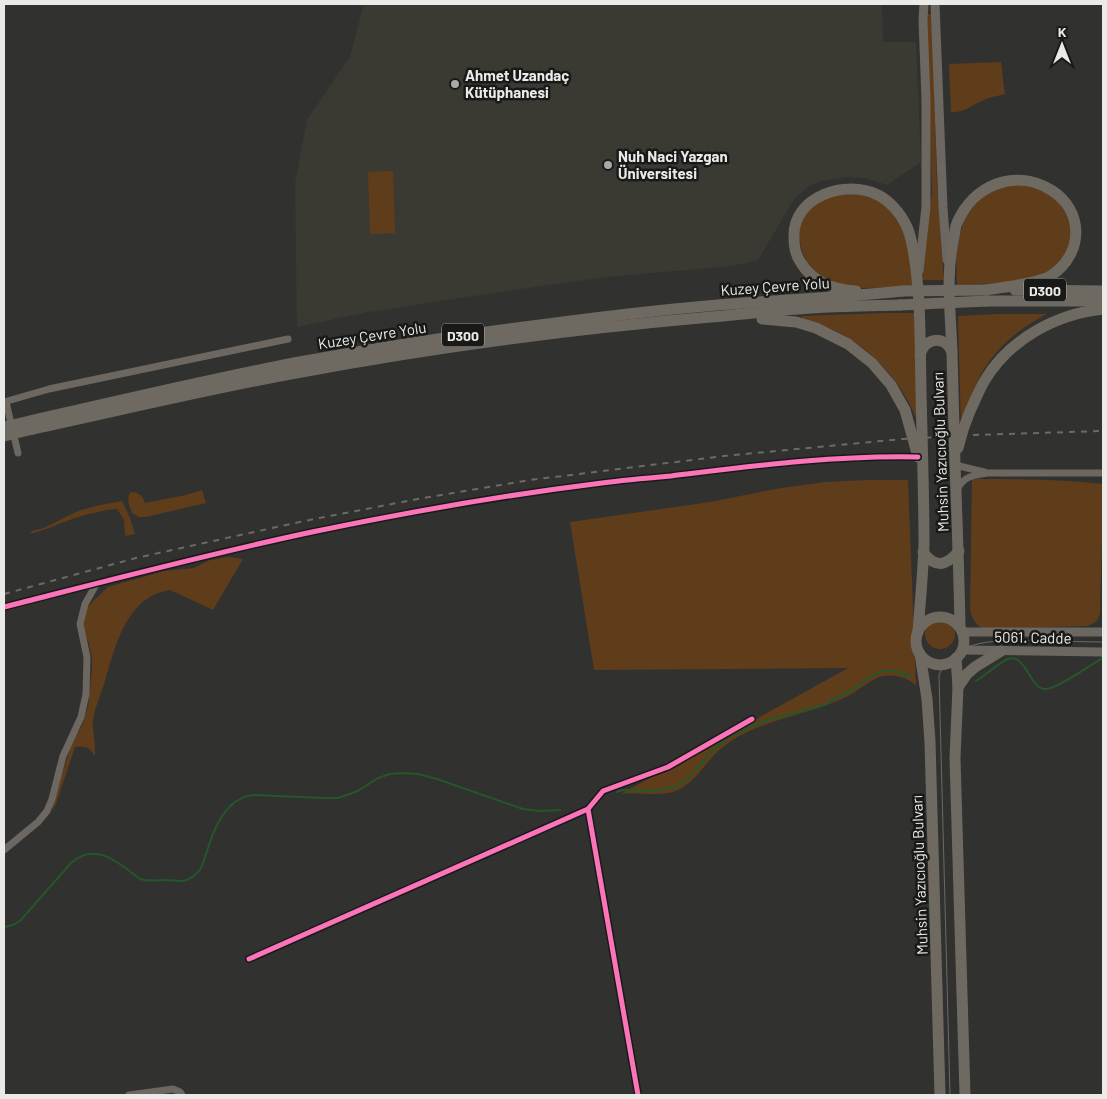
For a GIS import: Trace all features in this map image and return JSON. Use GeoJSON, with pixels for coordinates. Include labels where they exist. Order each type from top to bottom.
{"type":"FeatureCollection","features":[{"type":"Feature","properties":{"kind":"highway","name":"Muhsin Yazıcıoğlu Bulvarı"},"geometry":{"type":"LineString","coordinates":[[961,629],[948,276],[952,245],[957,223],[967,205],[979,193],[994,184],[1018,180],[1050,190],[1067,203],[1076,224],[1074,246],[1069,258],[1051,275],[1040,280],[987,295]]}},
{"type":"Feature","properties":{"kind":"highway","name":"Muhsin Yazıcıoğlu Bulvarı"},"geometry":{"type":"LineString","coordinates":[[902,292],[853,291],[835,288],[818,281],[806,271],[794,247],[793,234],[796,221],[802,210],[812,200],[824,194],[837,191],[866,191],[878,195],[890,203],[907,226],[918,280],[923,552],[918,632]]}},
{"type":"Feature","properties":{"kind":"highway","name":"D300"},"geometry":{"type":"LineString","coordinates":[[987,295],[1103,291]]}},
{"type":"Feature","properties":{"kind":"highway","name":"D300"},"geometry":{"type":"LineString","coordinates":[[902,292],[1103,300]]}},
{"type":"Feature","properties":{"kind":"highway","name":"Kuzey Çevre Yolu"},"geometry":{"type":"LineString","coordinates":[[31,425],[193,384],[294,363],[464,335],[667,310],[902,292]]}},
{"type":"Feature","properties":{"kind":"highway","name":"Kuzey Çevre Yolu"},"geometry":{"type":"LineString","coordinates":[[31,425],[323,368],[541,334],[813,308],[900,304],[987,295]]}},
{"type":"Feature","properties":{"kind":"highway"},"geometry":{"type":"LineString","coordinates":[[955,465],[964,426],[977,394],[1002,357],[1024,339],[1049,324],[1080,312],[1103,309]]}},
{"type":"Feature","properties":{"kind":"highway"},"geometry":{"type":"LineString","coordinates":[[648,323],[748,318],[774,319],[796,322],[833,336],[861,353],[891,385],[905,410],[922,473]]}},
{"type":"Feature","properties":{"kind":"highway"},"geometry":{"type":"LineString","coordinates":[[920,355],[924,345],[937,340],[946,344],[952,352]]}},
{"type":"Feature","properties":{"kind":"highway","name":"D300"},"geometry":{"type":"LineString","coordinates":[[4,427],[31,425]]}},
{"type":"Feature","properties":{"kind":"highway","name":"D300"},"geometry":{"type":"LineString","coordinates":[[4,436],[31,425]]}},
{"type":"Feature","properties":{"kind":"highway"},"geometry":{"type":"LineString","coordinates":[[923,552],[932,562],[941,564],[949,561],[958,550]]}},
{"type":"Feature","properties":{"kind":"highway"},"geometry":{"type":"LineString","coordinates":[[959,654],[947,663],[935,664],[927,660],[920,654],[916,641],[918,632],[923,624],[931,619],[940,617],[953,621],[961,629],[964,644],[959,654],[955,758],[965,1095]]}},
{"type":"Feature","properties":{"kind":"highway"},"geometry":{"type":"LineString","coordinates":[[958,686],[975,667],[1001,650]]}},
{"type":"Feature","properties":{"kind":"highway","name":"Muhsin Yazıcıoğlu Bulvarı"},"geometry":{"type":"LineString","coordinates":[[920,654],[926,691],[930,742],[940,1095]]}},
{"type":"Feature","properties":{"kind":"street"},"geometry":{"type":"LineString","coordinates":[[918,280],[926,207],[924,4]]}},
{"type":"Feature","properties":{"kind":"street"},"geometry":{"type":"LineString","coordinates":[[935,4],[943,208],[948,276]]}},
{"type":"Feature","properties":{"kind":"street"},"geometry":{"type":"LineString","coordinates":[[18,454],[5,402],[56,387],[288,339]]}},
{"type":"Feature","properties":{"kind":"street"},"geometry":{"type":"LineString","coordinates":[[4,608],[193,559],[312,532],[430,510],[602,483],[752,466],[865,457],[918,457]]}},
{"type":"Feature","properties":{"kind":"street"},"geometry":{"type":"LineString","coordinates":[[955,465],[987,473]]}},
{"type":"Feature","properties":{"kind":"street"},"geometry":{"type":"LineString","coordinates":[[956,491],[962,481],[969,477],[987,473],[1103,472]]}},
{"type":"Feature","properties":{"kind":"street"},"geometry":{"type":"LineString","coordinates":[[4,850],[38,822],[47,811],[64,756],[81,717],[86,694],[87,657],[80,624],[85,604],[97,583]]}},
{"type":"Feature","properties":{"kind":"street","name":"5061. Cadde"},"geometry":{"type":"LineString","coordinates":[[961,629],[1103,632]]}},
{"type":"Feature","properties":{"kind":"street","name":"5061. Cadde"},"geometry":{"type":"LineString","coordinates":[[959,654],[1001,650],[1103,652]]}},
{"type":"Feature","properties":{"kind":"street"},"geometry":{"type":"LineString","coordinates":[[249,959],[588,809],[603,791],[668,767],[752,719]]}},
{"type":"Feature","properties":{"kind":"street"},"geometry":{"type":"LineString","coordinates":[[588,809],[638,1095]]}},
{"type":"Feature","properties":{"kind":"street"},"geometry":{"type":"LineString","coordinates":[[129,1095],[174,1089],[182,1095]]}},
{"type":"Feature","properties":{"kind":"shaded area","name":"Nuh Naci Yazgan Üniversitesi"},"geometry":{"type":"Polygon","coordinates":[[[364,4],[882,4],[883,42],[916,42],[921,162],[887,185],[865,178],[845,177],[822,181],[809,186],[794,199],[758,260],[732,266],[607,277],[547,285],[368,312],[297,327],[295,183],[307,120],[350,56],[364,4]]]}},
{"type":"Feature","properties":{"kind":"shaded area"},"geometry":{"type":"Polygon","coordinates":[[[927,14],[932,14],[937,186],[944,280],[922,280],[932,193],[927,14]]]}},
{"type":"Feature","properties":{"kind":"shaded area"},"geometry":{"type":"Polygon","coordinates":[[[1001,62],[1005,94],[988,98],[964,110],[951,112],[949,64],[1001,62]]]}},
{"type":"Feature","properties":{"kind":"shaded area"},"geometry":{"type":"Polygon","coordinates":[[[393,171],[395,233],[370,234],[368,172],[393,171]]]}},
{"type":"Feature","properties":{"kind":"shaded area"},"geometry":{"type":"Polygon","coordinates":[[[1014,183],[1051,193],[1072,220],[1071,248],[1049,273],[1011,283],[957,285],[956,254],[964,218],[983,195],[1014,183]]]}},
{"type":"Feature","properties":{"kind":"shaded area"},"geometry":{"type":"Polygon","coordinates":[[[858,194],[873,198],[888,208],[906,232],[913,287],[860,288],[841,286],[816,273],[807,262],[802,252],[799,236],[805,213],[828,196],[858,194]]]}},
{"type":"Feature","properties":{"kind":"shaded area"},"geometry":{"type":"Polygon","coordinates":[[[916,313],[918,423],[904,394],[884,367],[872,356],[846,337],[828,328],[802,319],[802,316],[916,313]]]}},
{"type":"Feature","properties":{"kind":"shaded area"},"geometry":{"type":"Polygon","coordinates":[[[1047,314],[1017,333],[992,358],[979,378],[961,426],[958,316],[1047,314]]]}},
{"type":"Feature","properties":{"kind":"shaded area"},"geometry":{"type":"Polygon","coordinates":[[[972,479],[1054,480],[1103,484],[1100,612],[1098,619],[1094,623],[1087,626],[983,629],[976,623],[970,608],[972,479]]]}},
{"type":"Feature","properties":{"kind":"shaded area"},"geometry":{"type":"Polygon","coordinates":[[[908,480],[916,685],[909,680],[897,676],[880,677],[848,696],[745,733],[719,750],[694,778],[678,790],[664,794],[621,794],[848,668],[594,670],[570,522],[710,502],[781,488],[825,482],[908,480]]]}},
{"type":"Feature","properties":{"kind":"shaded area"},"geometry":{"type":"Polygon","coordinates":[[[202,490],[206,503],[146,517],[139,517],[132,513],[128,502],[131,492],[140,495],[145,503],[202,490]]]}},
{"type":"Feature","properties":{"kind":"shaded area"},"geometry":{"type":"Polygon","coordinates":[[[122,501],[135,534],[125,536],[124,520],[117,509],[72,519],[30,534],[32,531],[44,528],[78,511],[122,501]]]}},
{"type":"Feature","properties":{"kind":"shaded area"},"geometry":{"type":"Polygon","coordinates":[[[229,557],[243,559],[213,610],[170,590],[155,595],[142,603],[132,613],[118,641],[95,713],[93,725],[95,756],[87,748],[75,747],[53,810],[52,804],[72,743],[82,726],[88,706],[92,658],[82,624],[88,606],[108,587],[164,571],[194,568],[210,560],[229,557]]]}},
{"type":"Feature","properties":{"kind":"shaded area"},"geometry":{"type":"Polygon","coordinates":[[[940,619],[951,623],[955,634],[951,645],[940,649],[929,645],[925,634],[929,623],[940,619]]]}},
{"type":"Feature","properties":{"kind":"waterway"},"geometry":{"type":"LineString","coordinates":[[976,681],[1008,659],[1014,659],[1024,666],[1035,683],[1045,689],[1065,681],[1103,658]]}},
{"type":"Feature","properties":{"kind":"waterway"},"geometry":{"type":"LineString","coordinates":[[617,792],[622,790],[655,791],[676,786],[687,779],[713,750],[730,736],[765,721],[824,705],[877,673],[893,671],[911,677]]}},
{"type":"Feature","properties":{"kind":"waterway"},"geometry":{"type":"LineString","coordinates":[[4,927],[20,921],[71,863],[89,854],[98,854],[116,861],[140,879],[150,881],[179,881],[188,879],[201,868],[211,839],[224,813],[238,800],[246,796],[338,798],[358,791],[378,778],[402,773],[418,774],[437,779],[523,809],[539,811],[560,810]]}},
{"type":"Feature","properties":{"kind":"tram line"},"geometry":{"type":"LineString","coordinates":[[950,1095],[939,675],[946,662],[958,652],[969,646],[981,643],[994,641],[1103,642]]}},
{"type":"Feature","properties":{"kind":"railway"},"geometry":{"type":"LineString","coordinates":[[4,594],[136,558],[304,521],[530,480],[724,456],[902,439],[1103,431]]}},
{"type":"Feature","properties":{"kind":"cycle path"},"geometry":{"type":"LineString","coordinates":[[4,607],[273,540],[493,499],[611,482],[794,462],[918,457]]}},
{"type":"Feature","properties":{"kind":"cycle path"},"geometry":{"type":"LineString","coordinates":[[638,1095],[588,809],[603,791],[668,767],[752,719]]}},
{"type":"Feature","properties":{"kind":"cycle path"},"geometry":{"type":"LineString","coordinates":[[249,959],[588,809]]}},
{"type":"Feature","properties":{"kind":"place","name":"Ahmet Uzandaç Kütüphanesi"},"geometry":{"type":"Point","coordinates":[455,84]}},
{"type":"Feature","properties":{"kind":"place","name":"Nuh Naci Yazgan Üniversitesi"},"geometry":{"type":"Point","coordinates":[608,165]}}]}
